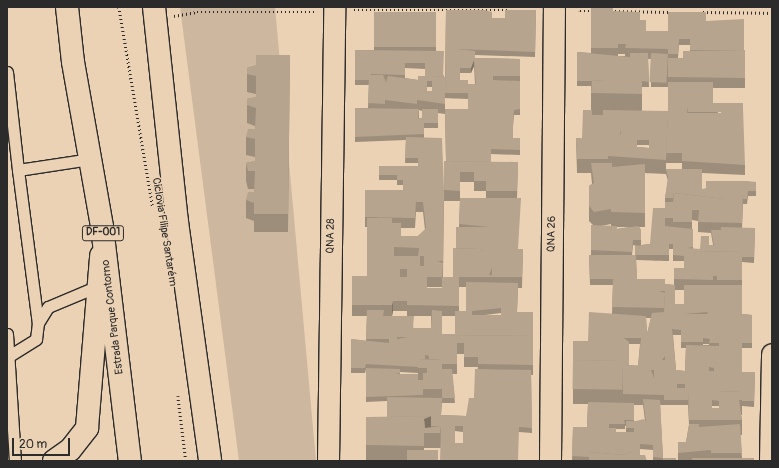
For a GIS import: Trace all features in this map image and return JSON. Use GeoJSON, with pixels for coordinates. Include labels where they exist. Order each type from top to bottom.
{"type":"FeatureCollection","features":[{"type":"Feature","properties":{"kind":"main road","name":"Estrada Parque Contorno"},"geometry":{"type":"LineString","coordinates":[[67,7],[103,233],[130,461]]}},
{"type":"Feature","properties":{"kind":"main road"},"geometry":{"type":"LineString","coordinates":[[155,13],[177,222],[210,461]]}},
{"type":"Feature","properties":{"kind":"main road"},"geometry":{"type":"LineString","coordinates":[[54,461],[70,450],[87,428],[103,233]]}},
{"type":"Feature","properties":{"kind":"street","name":"QNA 26"},"geometry":{"type":"LineString","coordinates":[[550,461],[554,7]]}},
{"type":"Feature","properties":{"kind":"street","name":"QNA 28"},"geometry":{"type":"LineString","coordinates":[[328,461],[334,9]]}},
{"type":"Feature","properties":{"kind":"street"},"geometry":{"type":"LineString","coordinates":[[770,461],[772,354]]}},
{"type":"Feature","properties":{"kind":"lane"},"geometry":{"type":"LineString","coordinates":[[7,72],[38,323],[36,339],[10,356]]}},
{"type":"Feature","properties":{"kind":"lane"},"geometry":{"type":"LineString","coordinates":[[18,170],[91,159]]}},
{"type":"Feature","properties":{"kind":"lane"},"geometry":{"type":"LineString","coordinates":[[38,323],[48,307],[98,286]]}},
{"type":"Feature","properties":{"kind":"lane"},"geometry":{"type":"LineString","coordinates":[[7,334],[10,356],[15,461]]}},
{"type":"Feature","properties":{"kind":"path","name":"Ciclovia Filipe Santarém"},"geometry":{"type":"LineString","coordinates":[[119,7],[154,211]]}},
{"type":"Feature","properties":{"kind":"path"},"geometry":{"type":"LineString","coordinates":[[580,7],[580,10],[672,12]]}},
{"type":"Feature","properties":{"kind":"path"},"geometry":{"type":"LineString","coordinates":[[155,13],[334,9],[516,11]]}},
{"type":"Feature","properties":{"kind":"path"},"geometry":{"type":"LineString","coordinates":[[695,12],[772,13]]}},
{"type":"Feature","properties":{"kind":"path"},"geometry":{"type":"LineString","coordinates":[[178,393],[186,461]]}},
{"type":"Feature","properties":{"kind":"shaded area"},"geometry":{"type":"Polygon","coordinates":[[[180,7],[275,7],[316,461],[239,461],[180,7]]]}},
{"type":"Feature","properties":{"kind":"building"},"geometry":{"type":"Polygon","coordinates":[[[591,7],[613,7],[613,11],[640,12],[640,20],[646,20],[646,31],[668,31],[668,49],[625,48],[626,44],[618,44],[618,48],[591,48],[591,7]]]}},
{"type":"Feature","properties":{"kind":"building"},"geometry":{"type":"Polygon","coordinates":[[[446,10],[484,10],[492,12],[492,18],[505,18],[505,10],[536,10],[535,52],[457,49],[475,51],[475,58],[520,59],[520,76],[493,76],[493,80],[520,81],[520,109],[514,110],[513,138],[520,138],[520,150],[491,149],[491,162],[446,161],[445,109],[468,109],[468,93],[445,93],[446,10]],[[474,60],[471,68],[460,68],[460,80],[468,80],[468,84],[476,84],[474,60]]]}},
{"type":"Feature","properties":{"kind":"building"},"geometry":{"type":"Polygon","coordinates":[[[374,12],[436,12],[436,47],[374,47],[374,12]]]}},
{"type":"Feature","properties":{"kind":"building"},"geometry":{"type":"Polygon","coordinates":[[[668,12],[706,12],[706,21],[744,19],[744,50],[690,50],[690,39],[679,39],[678,54],[668,54],[668,12]]]}},
{"type":"Feature","properties":{"kind":"building"},"geometry":{"type":"Polygon","coordinates":[[[355,50],[444,51],[443,77],[432,76],[432,81],[427,81],[427,76],[425,76],[425,63],[405,63],[405,75],[371,74],[369,75],[369,80],[355,80],[355,50]]]}},
{"type":"Feature","properties":{"kind":"building"},"geometry":{"type":"Polygon","coordinates":[[[745,50],[745,78],[668,77],[668,58],[683,58],[683,51],[745,50]]]}},
{"type":"Feature","properties":{"kind":"building"},"geometry":{"type":"Polygon","coordinates":[[[577,52],[630,57],[630,53],[648,53],[649,82],[642,81],[642,73],[604,73],[604,81],[577,81],[577,52]]]}},
{"type":"Feature","properties":{"kind":"building"},"geometry":{"type":"Polygon","coordinates":[[[651,53],[668,54],[666,83],[649,82],[651,53]]]}},
{"type":"Feature","properties":{"kind":"building"},"geometry":{"type":"Polygon","coordinates":[[[256,55],[290,55],[288,214],[254,214],[254,203],[246,200],[248,192],[254,192],[255,171],[248,171],[246,163],[255,161],[255,139],[246,137],[248,129],[255,129],[256,108],[247,105],[247,99],[256,97],[256,76],[247,74],[247,68],[256,65],[256,55]]]}},
{"type":"Feature","properties":{"kind":"building"},"geometry":{"type":"Polygon","coordinates":[[[604,73],[642,73],[642,94],[591,93],[592,80],[604,81],[604,73]]]}},
{"type":"Feature","properties":{"kind":"building"},"geometry":{"type":"Polygon","coordinates":[[[369,75],[383,75],[386,82],[388,76],[418,80],[418,76],[427,76],[427,91],[432,91],[432,76],[445,77],[445,104],[417,100],[417,104],[385,100],[385,104],[368,103],[369,75]]]}},
{"type":"Feature","properties":{"kind":"building"},"geometry":{"type":"Polygon","coordinates":[[[668,82],[713,82],[713,103],[743,103],[743,108],[721,108],[721,112],[688,112],[688,107],[668,107],[668,82]]]}},
{"type":"Feature","properties":{"kind":"building"},"geometry":{"type":"Polygon","coordinates":[[[668,107],[688,107],[687,113],[721,113],[721,108],[743,108],[745,165],[682,161],[682,153],[666,153],[668,107]]]}},
{"type":"Feature","properties":{"kind":"building"},"geometry":{"type":"Polygon","coordinates":[[[355,108],[419,109],[418,118],[422,118],[422,109],[438,109],[438,123],[424,123],[424,134],[355,137],[355,108]]]}},
{"type":"Feature","properties":{"kind":"building"},"geometry":{"type":"Polygon","coordinates":[[[583,110],[592,110],[592,115],[603,115],[603,110],[668,111],[667,137],[667,131],[649,131],[649,140],[637,140],[637,134],[621,134],[621,130],[590,130],[590,138],[582,138],[583,110]]]}},
{"type":"Feature","properties":{"kind":"building"},"geometry":{"type":"Polygon","coordinates":[[[590,130],[621,130],[620,134],[637,134],[637,147],[649,148],[649,131],[667,131],[666,160],[608,156],[608,159],[577,159],[576,138],[590,138],[590,130]]]}},
{"type":"Feature","properties":{"kind":"building"},"geometry":{"type":"Polygon","coordinates":[[[406,137],[442,138],[444,190],[403,190],[403,180],[397,180],[397,175],[379,175],[379,166],[418,166],[418,158],[405,158],[406,137]]]}},
{"type":"Feature","properties":{"kind":"building"},"geometry":{"type":"Polygon","coordinates":[[[444,161],[518,162],[517,191],[486,191],[486,181],[474,181],[474,172],[460,172],[460,191],[444,190],[444,161]]]}},
{"type":"Feature","properties":{"kind":"building"},"geometry":{"type":"Polygon","coordinates":[[[591,163],[612,163],[612,167],[645,164],[645,213],[611,212],[611,209],[594,212],[589,206],[589,186],[594,183],[591,163]]]}},
{"type":"Feature","properties":{"kind":"building"},"geometry":{"type":"Polygon","coordinates":[[[666,169],[702,169],[702,189],[706,189],[706,181],[747,181],[756,182],[756,191],[748,191],[747,199],[743,199],[743,194],[724,194],[724,199],[674,193],[673,198],[665,198],[668,177],[666,169]]]}},
{"type":"Feature","properties":{"kind":"building"},"geometry":{"type":"Polygon","coordinates":[[[365,190],[444,190],[443,261],[437,261],[443,263],[442,277],[453,277],[453,248],[480,249],[483,252],[483,249],[523,249],[522,277],[459,277],[459,306],[407,305],[407,301],[393,301],[392,305],[352,305],[352,276],[367,276],[367,218],[392,218],[392,223],[401,223],[401,236],[418,236],[426,228],[423,202],[416,202],[415,218],[365,217],[365,190]],[[394,247],[394,256],[418,256],[419,248],[394,247]],[[420,256],[420,266],[424,266],[424,256],[420,256]],[[492,268],[489,275],[492,275],[492,268]],[[400,269],[400,277],[407,277],[407,269],[400,269]],[[427,277],[427,288],[442,288],[442,277],[427,277]]]}},
{"type":"Feature","properties":{"kind":"building"},"geometry":{"type":"Polygon","coordinates":[[[674,193],[724,199],[724,194],[743,194],[742,223],[698,222],[699,210],[692,210],[692,222],[673,222],[673,218],[665,218],[665,202],[673,202],[674,193]]]}},
{"type":"Feature","properties":{"kind":"building"},"geometry":{"type":"Polygon","coordinates":[[[460,198],[521,198],[518,249],[483,249],[483,252],[480,249],[456,248],[456,227],[489,227],[459,224],[460,198]]]}},
{"type":"Feature","properties":{"kind":"building"},"geometry":{"type":"Polygon","coordinates":[[[653,208],[665,208],[665,226],[693,229],[693,247],[688,248],[700,249],[701,236],[709,236],[709,245],[714,245],[711,230],[721,230],[721,227],[755,228],[754,257],[742,257],[742,252],[695,251],[694,255],[673,255],[673,244],[669,244],[669,255],[636,255],[637,279],[590,279],[589,255],[635,255],[635,246],[650,244],[653,208]]]}},
{"type":"Feature","properties":{"kind":"building"},"geometry":{"type":"Polygon","coordinates":[[[591,225],[617,226],[617,229],[638,226],[641,230],[641,240],[633,240],[632,252],[591,250],[591,225]]]}},
{"type":"Feature","properties":{"kind":"building"},"geometry":{"type":"Polygon","coordinates":[[[695,251],[742,252],[742,280],[717,280],[717,276],[713,276],[713,280],[674,279],[674,268],[684,268],[684,255],[694,255],[695,251]]]}},
{"type":"Feature","properties":{"kind":"building"},"geometry":{"type":"Polygon","coordinates":[[[613,279],[665,279],[665,291],[659,291],[665,293],[664,308],[612,307],[613,279]]]}},
{"type":"Feature","properties":{"kind":"building"},"geometry":{"type":"Polygon","coordinates":[[[466,282],[518,283],[517,312],[533,312],[533,336],[442,335],[442,360],[429,359],[429,356],[425,355],[425,359],[418,359],[418,367],[366,364],[365,368],[351,368],[351,339],[389,343],[389,339],[366,339],[367,310],[384,310],[383,316],[414,316],[413,328],[431,328],[432,310],[442,311],[442,334],[455,334],[455,311],[466,311],[466,282]],[[501,308],[472,311],[472,315],[501,315],[501,308]],[[397,337],[397,339],[408,337],[397,337]]]}},
{"type":"Feature","properties":{"kind":"building"},"geometry":{"type":"Polygon","coordinates":[[[665,284],[675,285],[675,304],[684,304],[684,285],[742,285],[742,314],[752,315],[752,343],[742,343],[742,372],[755,372],[754,401],[742,401],[742,392],[719,391],[719,401],[712,400],[712,391],[688,391],[688,400],[664,400],[664,366],[638,366],[641,338],[624,338],[629,342],[629,365],[623,365],[623,361],[573,360],[573,341],[588,341],[589,312],[646,316],[647,334],[652,313],[664,312],[665,284]],[[708,312],[684,314],[707,314],[708,312]],[[672,329],[676,370],[685,371],[686,345],[719,346],[719,343],[709,343],[710,339],[703,338],[703,342],[681,342],[681,330],[672,329]],[[709,367],[709,371],[714,371],[714,368],[709,367]],[[677,384],[677,388],[685,388],[685,384],[677,384]]]}},
{"type":"Feature","properties":{"kind":"building"},"geometry":{"type":"Polygon","coordinates":[[[442,335],[533,336],[533,365],[478,364],[478,357],[464,357],[464,343],[457,343],[457,364],[442,364],[442,335]]]}},
{"type":"Feature","properties":{"kind":"building"},"geometry":{"type":"Polygon","coordinates":[[[418,359],[442,360],[442,389],[423,389],[423,373],[427,373],[427,368],[418,368],[418,359]]]}},
{"type":"Feature","properties":{"kind":"building"},"geometry":{"type":"Polygon","coordinates":[[[573,360],[623,361],[622,390],[572,389],[573,360]]]}},
{"type":"Feature","properties":{"kind":"building"},"geometry":{"type":"Polygon","coordinates":[[[623,365],[664,366],[664,395],[623,394],[623,365]],[[651,370],[654,378],[654,370],[651,370]]]}},
{"type":"Feature","properties":{"kind":"building"},"geometry":{"type":"Polygon","coordinates":[[[366,368],[400,369],[400,373],[395,374],[418,374],[418,380],[423,380],[423,395],[366,397],[366,368]]]}},
{"type":"Feature","properties":{"kind":"building"},"geometry":{"type":"Polygon","coordinates":[[[442,369],[452,369],[455,398],[442,398],[442,369]]]}},
{"type":"Feature","properties":{"kind":"building"},"geometry":{"type":"Polygon","coordinates":[[[475,369],[531,370],[532,428],[519,427],[518,461],[440,461],[441,426],[431,426],[431,416],[387,417],[387,397],[442,398],[441,415],[466,416],[469,398],[474,398],[475,369]],[[455,426],[455,443],[463,443],[463,426],[455,426]]]}},
{"type":"Feature","properties":{"kind":"building"},"geometry":{"type":"Polygon","coordinates":[[[688,391],[712,391],[712,408],[719,408],[719,391],[742,392],[742,400],[739,400],[742,420],[689,420],[688,391]]]}},
{"type":"Feature","properties":{"kind":"building"},"geometry":{"type":"Polygon","coordinates":[[[643,399],[660,400],[663,458],[653,457],[653,445],[640,444],[640,455],[631,455],[631,452],[623,455],[589,452],[589,457],[572,456],[573,427],[587,427],[588,402],[634,403],[634,420],[624,420],[625,424],[609,424],[609,428],[616,428],[616,432],[634,432],[634,428],[626,428],[626,421],[644,419],[646,422],[643,399]]]}},
{"type":"Feature","properties":{"kind":"building"},"geometry":{"type":"Polygon","coordinates":[[[431,416],[424,419],[425,428],[441,426],[440,433],[424,433],[424,446],[366,445],[366,417],[431,416]]]}},
{"type":"Feature","properties":{"kind":"building"},"geometry":{"type":"Polygon","coordinates":[[[689,424],[699,424],[699,427],[740,424],[742,453],[711,453],[711,450],[678,453],[678,442],[686,442],[689,424]]]}},
{"type":"Feature","properties":{"kind":"building"},"geometry":{"type":"Polygon","coordinates":[[[407,450],[438,450],[438,461],[407,460],[407,450]]]}},
{"type":"Feature","properties":{"kind":"building"},"geometry":{"type":"Polygon","coordinates":[[[589,452],[623,455],[631,452],[631,455],[645,455],[647,461],[589,461],[589,452]]]}},
{"type":"Feature","properties":{"kind":"building"},"geometry":{"type":"Polygon","coordinates":[[[663,458],[676,458],[676,461],[663,461],[663,458]]]}},
{"type":"Feature","properties":{"kind":"building"},"geometry":{"type":"Polygon","coordinates":[[[692,458],[754,458],[754,461],[692,461],[692,458]]]}}]}
